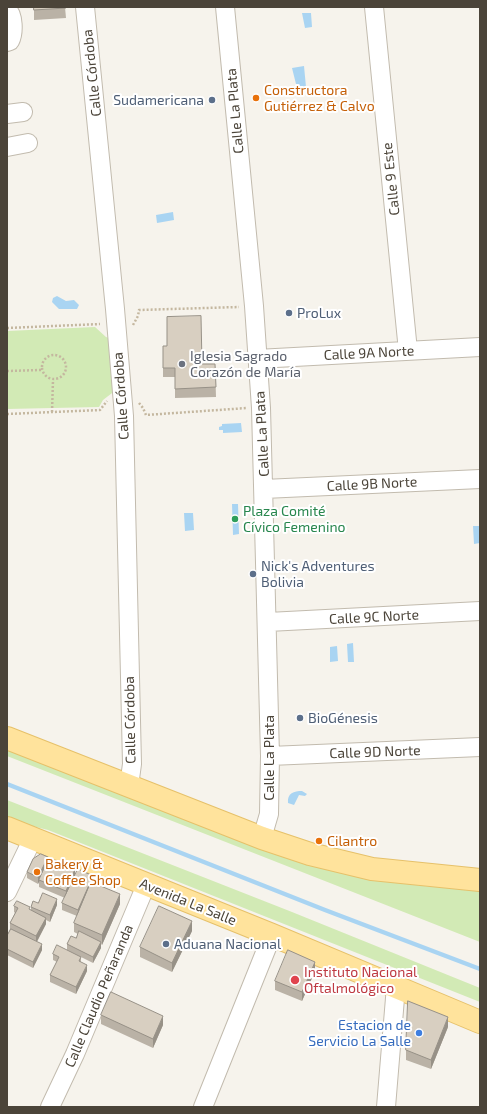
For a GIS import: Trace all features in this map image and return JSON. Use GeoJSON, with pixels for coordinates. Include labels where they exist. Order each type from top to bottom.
{"type":"FeatureCollection","features":[{"type":"Feature","properties":{"kind":"main road"},"geometry":{"type":"LineString","coordinates":[[7,738],[262,838],[310,854],[372,869],[480,880]]}},
{"type":"Feature","properties":{"kind":"main road","name":"Avenida La Salle"},"geometry":{"type":"LineString","coordinates":[[7,828],[272,935],[479,1022]]}},
{"type":"Feature","properties":{"kind":"street","name":"Calle Córdoba"},"geometry":{"type":"LineString","coordinates":[[85,7],[124,416],[132,764],[129,786]]}},
{"type":"Feature","properties":{"kind":"street","name":"Calle La Plata"},"geometry":{"type":"LineString","coordinates":[[225,7],[254,306],[264,490],[270,756],[269,814],[262,838]]}},
{"type":"Feature","properties":{"kind":"street","name":"Calle 9 Este"},"geometry":{"type":"LineString","coordinates":[[374,7],[408,350]]}},
{"type":"Feature","properties":{"kind":"street"},"geometry":{"type":"LineString","coordinates":[[7,9],[10,12],[13,34],[10,41],[7,42]]}},
{"type":"Feature","properties":{"kind":"street"},"geometry":{"type":"LineString","coordinates":[[7,147],[28,143]]}},
{"type":"Feature","properties":{"kind":"street","name":"Calle 9A Norte"},"geometry":{"type":"LineString","coordinates":[[257,359],[480,347]]}},
{"type":"Feature","properties":{"kind":"street","name":"Calle 9B Norte"},"geometry":{"type":"LineString","coordinates":[[264,490],[480,479]]}},
{"type":"Feature","properties":{"kind":"street","name":"Calle 9C Norte"},"geometry":{"type":"LineString","coordinates":[[268,622],[480,611]]}},
{"type":"Feature","properties":{"kind":"street","name":"Calle 9D Norte"},"geometry":{"type":"LineString","coordinates":[[270,756],[480,747]]}},
{"type":"Feature","properties":{"kind":"street"},"geometry":{"type":"LineString","coordinates":[[7,892],[33,838]]}},
{"type":"Feature","properties":{"kind":"street","name":"Calle Claudio Peñaranda"},"geometry":{"type":"LineString","coordinates":[[50,1107],[75,1054],[146,885]]}},
{"type":"Feature","properties":{"kind":"street"},"geometry":{"type":"LineString","coordinates":[[203,1107],[272,935]]}},
{"type":"Feature","properties":{"kind":"street"},"geometry":{"type":"LineString","coordinates":[[386,1107],[396,986]]}},
{"type":"Feature","properties":{"kind":"path"},"geometry":{"type":"LineString","coordinates":[[7,328],[100,323],[105,328],[117,332],[128,329],[132,326],[138,316],[139,310],[254,306]]}},
{"type":"Feature","properties":{"kind":"path"},"geometry":{"type":"LineString","coordinates":[[49,356],[61,357],[65,363],[65,371],[61,377],[53,380],[45,377],[41,370],[43,361],[49,356]]}},
{"type":"Feature","properties":{"kind":"path"},"geometry":{"type":"LineString","coordinates":[[7,371],[41,370]]}},
{"type":"Feature","properties":{"kind":"path"},"geometry":{"type":"LineString","coordinates":[[52,412],[53,380]]}},
{"type":"Feature","properties":{"kind":"green space"},"geometry":{"type":"Polygon","coordinates":[[[95,327],[106,337],[112,339],[116,390],[103,400],[99,407],[7,409],[7,331],[95,327]]]}},
{"type":"Feature","properties":{"kind":"green space"},"geometry":{"type":"Polygon","coordinates":[[[7,746],[370,879],[424,886],[480,889],[480,942],[7,756],[7,746]]]}},
{"type":"Feature","properties":{"kind":"green space"},"geometry":{"type":"Polygon","coordinates":[[[7,800],[480,988],[480,1002],[48,830],[24,824],[7,817],[7,800]]]}},
{"type":"Feature","properties":{"kind":"water"},"geometry":{"type":"Polygon","coordinates":[[[302,13],[311,13],[312,27],[305,28],[302,13]]]}},
{"type":"Feature","properties":{"kind":"water"},"geometry":{"type":"Polygon","coordinates":[[[304,66],[306,87],[297,88],[292,68],[304,66]]]}},
{"type":"Feature","properties":{"kind":"water"},"geometry":{"type":"Polygon","coordinates":[[[173,212],[174,220],[157,223],[156,215],[173,212]]]}},
{"type":"Feature","properties":{"kind":"water"},"geometry":{"type":"Polygon","coordinates":[[[57,296],[66,301],[74,300],[79,305],[77,309],[59,309],[52,302],[53,298],[57,296]]]}},
{"type":"Feature","properties":{"kind":"water"},"geometry":{"type":"Polygon","coordinates":[[[241,423],[242,432],[223,433],[223,430],[219,430],[219,427],[222,426],[222,424],[241,423]]]}},
{"type":"Feature","properties":{"kind":"water","name":"Plaza Comité Cívico Femenino"},"geometry":{"type":"Polygon","coordinates":[[[232,504],[238,504],[239,534],[233,535],[232,504]]]}},
{"type":"Feature","properties":{"kind":"water"},"geometry":{"type":"Polygon","coordinates":[[[184,513],[193,513],[194,530],[185,531],[184,513]]]}},
{"type":"Feature","properties":{"kind":"water"},"geometry":{"type":"Polygon","coordinates":[[[473,526],[480,526],[480,543],[474,544],[473,526]]]}},
{"type":"Feature","properties":{"kind":"water"},"geometry":{"type":"Polygon","coordinates":[[[353,643],[354,662],[348,662],[347,644],[353,643]]]}},
{"type":"Feature","properties":{"kind":"water"},"geometry":{"type":"Polygon","coordinates":[[[337,646],[338,661],[330,662],[330,647],[337,646]]]}},
{"type":"Feature","properties":{"kind":"water"},"geometry":{"type":"Polygon","coordinates":[[[302,791],[307,794],[305,796],[299,795],[294,805],[288,803],[289,797],[292,793],[302,791]]]}},
{"type":"Feature","properties":{"kind":"building"},"geometry":{"type":"Polygon","coordinates":[[[34,7],[65,7],[66,8],[34,10],[34,7]]]}},
{"type":"Feature","properties":{"kind":"building","name":"Iglesia Sagrado Corazón de María"},"geometry":{"type":"Polygon","coordinates":[[[201,316],[202,364],[215,364],[216,387],[175,389],[175,368],[163,368],[163,346],[167,346],[167,317],[201,316]]]}},
{"type":"Feature","properties":{"kind":"building"},"geometry":{"type":"Polygon","coordinates":[[[41,854],[48,857],[38,877],[27,872],[33,859],[41,854]]]}},
{"type":"Feature","properties":{"kind":"building"},"geometry":{"type":"Polygon","coordinates":[[[49,858],[75,869],[66,891],[39,880],[49,858]]]}},
{"type":"Feature","properties":{"kind":"building"},"geometry":{"type":"Polygon","coordinates":[[[78,869],[93,876],[78,910],[62,903],[78,869]]]}},
{"type":"Feature","properties":{"kind":"building"},"geometry":{"type":"Polygon","coordinates":[[[91,882],[120,894],[102,935],[74,923],[91,882]]]}},
{"type":"Feature","properties":{"kind":"building"},"geometry":{"type":"Polygon","coordinates":[[[43,893],[57,899],[50,915],[31,907],[33,901],[38,903],[43,893]]]}},
{"type":"Feature","properties":{"kind":"building"},"geometry":{"type":"Polygon","coordinates":[[[17,901],[30,907],[29,909],[46,918],[36,936],[10,923],[18,908],[14,906],[17,901]]]}},
{"type":"Feature","properties":{"kind":"building","name":"Aduana Nacional"},"geometry":{"type":"Polygon","coordinates":[[[159,906],[192,921],[172,963],[140,947],[159,906]]]}},
{"type":"Feature","properties":{"kind":"building"},"geometry":{"type":"Polygon","coordinates":[[[11,929],[42,944],[33,962],[7,949],[7,936],[11,929]]]}},
{"type":"Feature","properties":{"kind":"building"},"geometry":{"type":"Polygon","coordinates":[[[79,931],[101,942],[93,957],[67,944],[71,936],[76,938],[79,931]]]}},
{"type":"Feature","properties":{"kind":"building"},"geometry":{"type":"Polygon","coordinates":[[[57,945],[81,957],[79,961],[87,965],[76,987],[50,975],[59,957],[53,954],[57,945]]]}},
{"type":"Feature","properties":{"kind":"building","name":"Instituto Nacional Oftalmológico"},"geometry":{"type":"Polygon","coordinates":[[[288,950],[315,962],[302,992],[275,981],[288,950]]]}},
{"type":"Feature","properties":{"kind":"building"},"geometry":{"type":"Polygon","coordinates":[[[111,992],[163,1016],[153,1039],[101,1015],[111,992]]]}},
{"type":"Feature","properties":{"kind":"building"},"geometry":{"type":"Polygon","coordinates":[[[408,1001],[448,1017],[431,1060],[406,1050],[408,1001]]]}},
{"type":"Feature","properties":{"kind":"waterway"},"geometry":{"type":"LineString","coordinates":[[7,784],[325,910],[480,969]]}},
{"type":"Feature","properties":{"kind":"place","name":"Constructora Gutiérrez & Calvo"},"geometry":{"type":"Point","coordinates":[256,98]}},
{"type":"Feature","properties":{"kind":"place","name":"Sudamericana"},"geometry":{"type":"Point","coordinates":[212,100]}},
{"type":"Feature","properties":{"kind":"place","name":"ProLux"},"geometry":{"type":"Point","coordinates":[289,313]}},
{"type":"Feature","properties":{"kind":"place","name":"Iglesia Sagrado Corazón de María"},"geometry":{"type":"Point","coordinates":[182,364]}},
{"type":"Feature","properties":{"kind":"place","name":"Plaza Comité Cívico Femenino"},"geometry":{"type":"Point","coordinates":[235,519]}},
{"type":"Feature","properties":{"kind":"place","name":"Nick's Adventures Bolivia"},"geometry":{"type":"Point","coordinates":[253,574]}},
{"type":"Feature","properties":{"kind":"place","name":"BioGénesis"},"geometry":{"type":"Point","coordinates":[300,718]}},
{"type":"Feature","properties":{"kind":"place","name":"Cilantro"},"geometry":{"type":"Point","coordinates":[319,841]}},
{"type":"Feature","properties":{"kind":"place","name":"Bakery & Coffee Shop"},"geometry":{"type":"Point","coordinates":[37,872]}},
{"type":"Feature","properties":{"kind":"place","name":"Aduana Nacional"},"geometry":{"type":"Point","coordinates":[166,944]}},
{"type":"Feature","properties":{"kind":"place","name":"Instituto Nacional Oftalmológico"},"geometry":{"type":"Point","coordinates":[295,980]}},
{"type":"Feature","properties":{"kind":"place","name":"Estacion de Servicio La Salle"},"geometry":{"type":"Point","coordinates":[419,1033]}}]}
